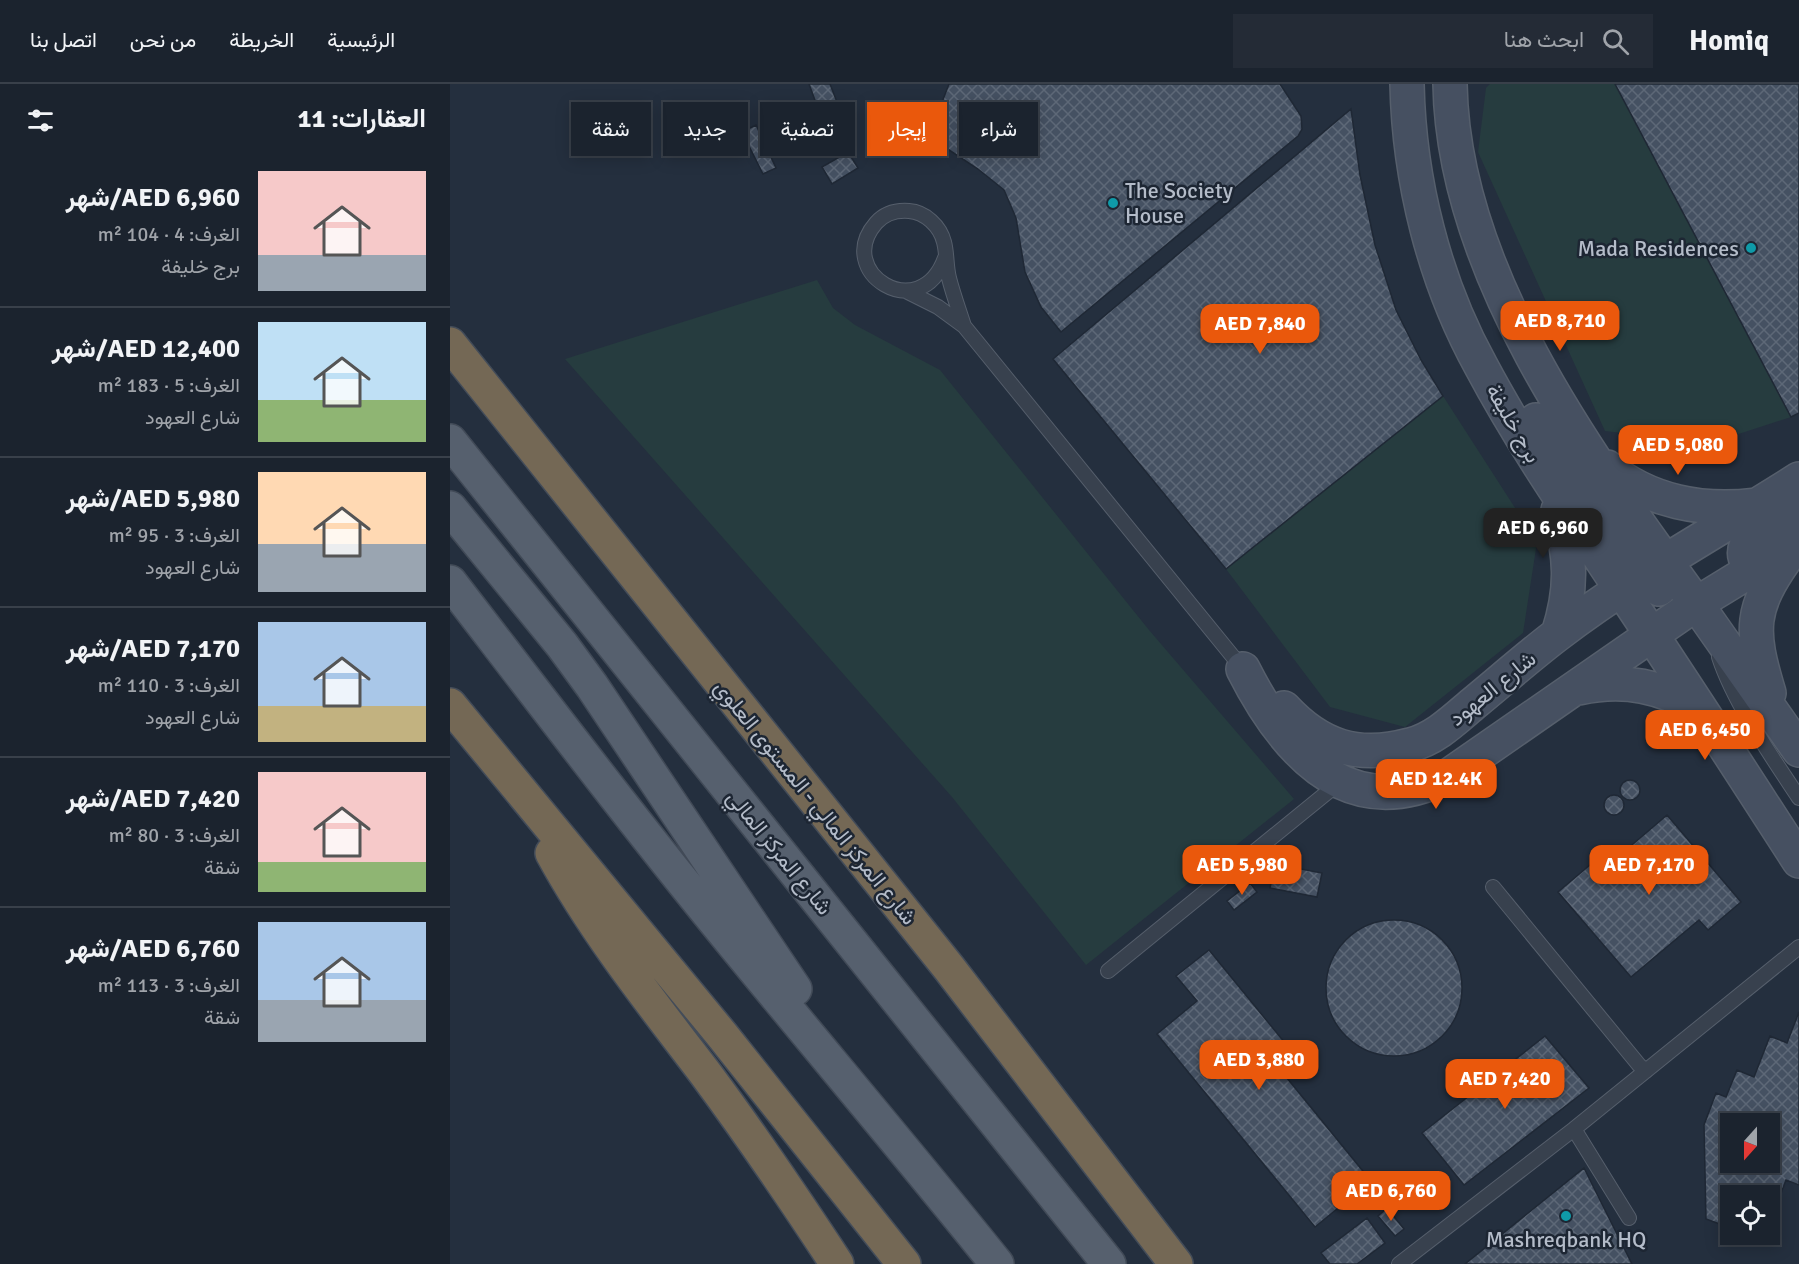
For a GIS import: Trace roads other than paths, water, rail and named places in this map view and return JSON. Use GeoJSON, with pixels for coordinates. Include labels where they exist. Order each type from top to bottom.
{"type":"FeatureCollection","features":[{"type":"Feature","properties":{"kind":"highway","name":"شارع المركز المالي - المستوى العلوي"},"geometry":{"type":"LineString","coordinates":[[450,344],[949,968],[1176,1264]]}},
{"type":"Feature","properties":{"kind":"highway"},"geometry":{"type":"LineString","coordinates":[[450,705],[722,1035],[904,1264]]}},
{"type":"Feature","properties":{"kind":"highway"},"geometry":{"type":"LineString","coordinates":[[520,790],[566,879],[592,921],[727,1103],[837,1264]]}},
{"type":"Feature","properties":{"kind":"main road","name":"شارع المركز المالي"},"geometry":{"type":"LineString","coordinates":[[450,441],[1109,1264]]}},
{"type":"Feature","properties":{"kind":"main road"},"geometry":{"type":"LineString","coordinates":[[450,508],[562,645],[592,686],[887,1127]]}},
{"type":"Feature","properties":{"kind":"main road"},"geometry":{"type":"LineString","coordinates":[[450,582],[734,945],[887,1127],[997,1264]]}},
{"type":"Feature","properties":{"kind":"street","name":"برج خليفة"},"geometry":{"type":"LineString","coordinates":[[1407,84],[1413,161],[1424,214],[1438,266],[1457,316],[1480,365],[1551,486],[1643,575],[1651,634],[1799,861]]}},
{"type":"Feature","properties":{"kind":"street"},"geometry":{"type":"LineString","coordinates":[[1450,84],[1454,134],[1462,179],[1489,266],[1540,368],[1594,457],[1643,575]]}},
{"type":"Feature","properties":{"kind":"street"},"geometry":{"type":"LineString","coordinates":[[1457,316],[1504,373],[1627,557],[1643,575],[1667,594],[1705,617],[1776,718]]}},
{"type":"Feature","properties":{"kind":"street"},"geometry":{"type":"LineString","coordinates":[[1594,457],[1631,484],[1652,495],[1674,502],[1717,508],[1760,504]]}},
{"type":"Feature","properties":{"kind":"street","name":"شارع العهود"},"geometry":{"type":"LineString","coordinates":[[1243,669],[1311,734],[1335,745],[1361,751],[1387,751],[1413,744],[1437,733],[1558,634],[1643,575],[1799,479]]}},
{"type":"Feature","properties":{"kind":"street"},"geometry":{"type":"LineString","coordinates":[[1551,486],[1565,534],[1570,568],[1568,601],[1558,634]]}},
{"type":"Feature","properties":{"kind":"street"},"geometry":{"type":"LineString","coordinates":[[1760,566],[1748,563],[1744,558],[1746,546],[1799,509]]}},
{"type":"Feature","properties":{"kind":"street"},"geometry":{"type":"LineString","coordinates":[[1787,756],[1757,652],[1757,614],[1766,588],[1798,542]]}},
{"type":"Feature","properties":{"kind":"street","name":"شارع العهود"},"geometry":{"type":"LineString","coordinates":[[1243,669],[1269,714],[1297,749],[1324,774],[1358,789],[1385,792],[1413,790],[1431,785],[1455,772],[1651,634],[1705,617],[1760,566],[1798,542]]}},
{"type":"Feature","properties":{"kind":"street"},"geometry":{"type":"LineString","coordinates":[[1574,689],[1618,682],[1641,685],[1673,695],[1703,711]]}},
{"type":"Feature","properties":{"kind":"lane"},"geometry":{"type":"LineString","coordinates":[[964,326],[945,258],[944,242],[938,227],[926,216],[910,211],[894,212],[880,218],[869,231],[864,246],[865,260],[871,273],[880,283],[892,289],[906,291],[938,307],[964,326],[1243,669]]}},
{"type":"Feature","properties":{"kind":"lane"},"geometry":{"type":"LineString","coordinates":[[906,291],[920,288],[931,281],[940,271],[945,258]]}},
{"type":"Feature","properties":{"kind":"lane"},"geometry":{"type":"LineString","coordinates":[[1705,617],[1724,671],[1787,756],[1799,798]]}},
{"type":"Feature","properties":{"kind":"lane"},"geometry":{"type":"LineString","coordinates":[[1747,780],[1786,816]]}},
{"type":"Feature","properties":{"kind":"lane"},"geometry":{"type":"LineString","coordinates":[[1108,971],[1340,782]]}},
{"type":"Feature","properties":{"kind":"lane"},"geometry":{"type":"LineString","coordinates":[[1493,886],[1646,1071]]}},
{"type":"Feature","properties":{"kind":"lane"},"geometry":{"type":"LineString","coordinates":[[1399,1264],[1575,1129],[1799,946]]}},
{"type":"Feature","properties":{"kind":"lane"},"geometry":{"type":"LineString","coordinates":[[1575,1129],[1629,1218]]}},
{"type":"Feature","properties":{"kind":"place","name":"The Society House"},"geometry":{"type":"Point","coordinates":[1113,203]}},
{"type":"Feature","properties":{"kind":"place","name":"Mada Residences"},"geometry":{"type":"Point","coordinates":[1751,248]}},
{"type":"Feature","properties":{"kind":"place","name":"Mashreqbank HQ"},"geometry":{"type":"Point","coordinates":[1566,1216]}}]}
